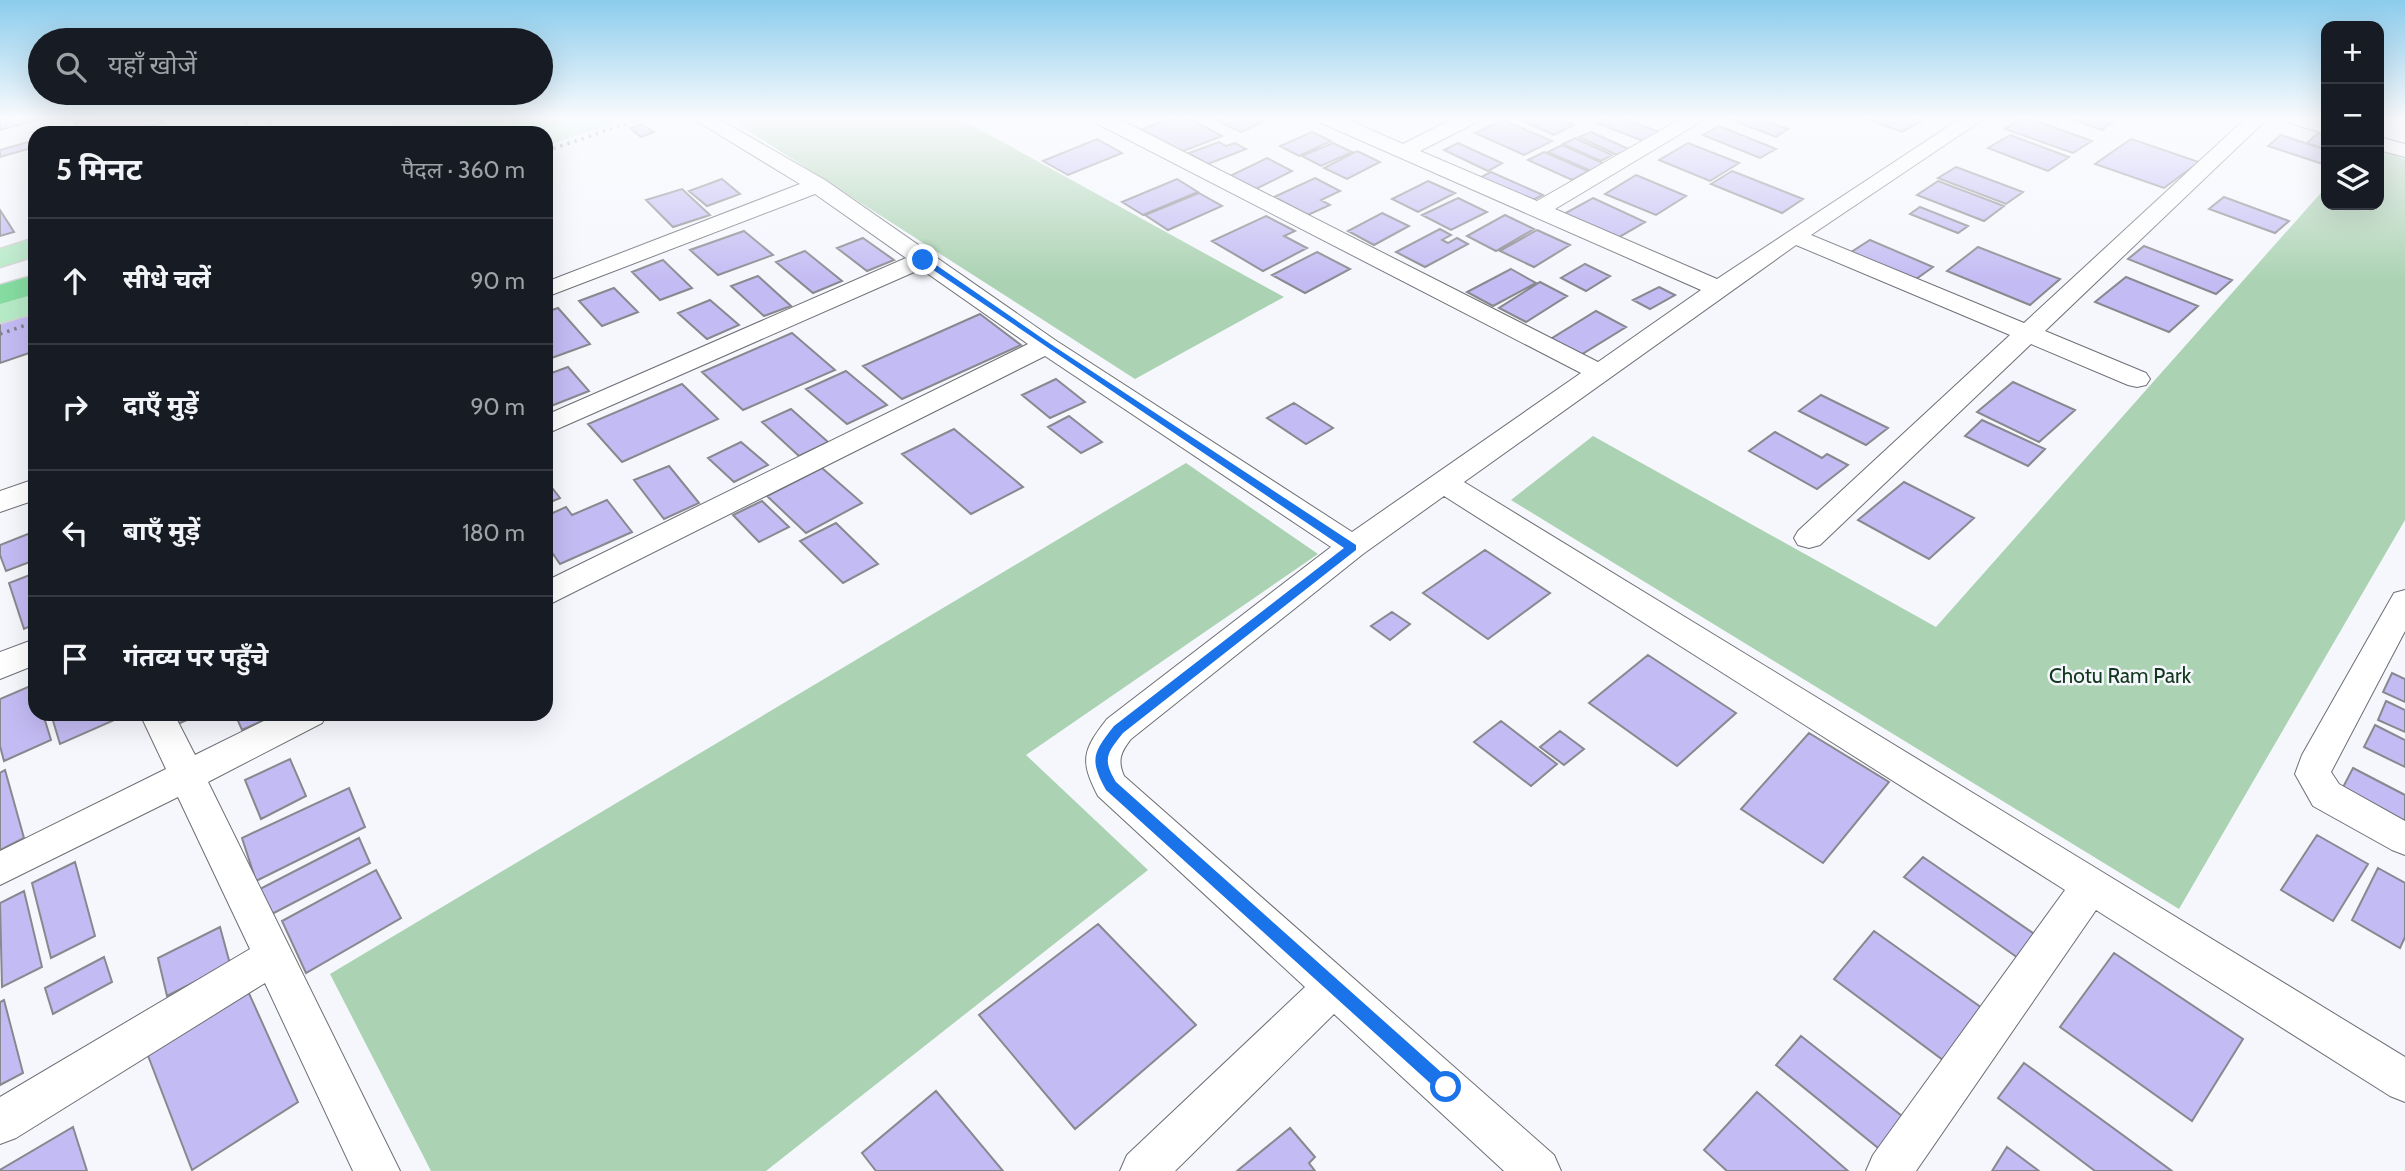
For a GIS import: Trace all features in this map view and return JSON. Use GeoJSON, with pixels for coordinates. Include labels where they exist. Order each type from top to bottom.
{"type":"FeatureCollection","features":[{"type":"Feature","properties":{"kind":"highway"},"geometry":{"type":"LineString","coordinates":[[0,276],[28,267]]}},
{"type":"Feature","properties":{"kind":"highway"},"geometry":{"type":"LineString","coordinates":[[0,295],[28,286]]}},
{"type":"Feature","properties":{"kind":"main road"},"geometry":{"type":"LineString","coordinates":[[0,258],[28,249]]}},
{"type":"Feature","properties":{"kind":"main road"},"geometry":{"type":"LineString","coordinates":[[0,314],[28,305]]}},
{"type":"Feature","properties":{"kind":"street"},"geometry":{"type":"LineString","coordinates":[[797,173],[1046,345],[1352,547]]}},
{"type":"Feature","properties":{"kind":"street"},"geometry":{"type":"LineString","coordinates":[[1208,173],[1600,373]]}},
{"type":"Feature","properties":{"kind":"street"},"geometry":{"type":"LineString","coordinates":[[1452,173],[1719,289]]}},
{"type":"Feature","properties":{"kind":"street"},"geometry":{"type":"LineString","coordinates":[[1538,210],[1603,173]]}},
{"type":"Feature","properties":{"kind":"street"},"geometry":{"type":"LineString","coordinates":[[1538,1171],[1111,786],[1101,768],[1102,751],[1119,729],[1352,547],[1886,173]]}},
{"type":"Feature","properties":{"kind":"street"},"geometry":{"type":"LineString","coordinates":[[1809,538],[2200,173]]}},
{"type":"Feature","properties":{"kind":"street"},"geometry":{"type":"LineString","coordinates":[[553,287],[817,184]]}},
{"type":"Feature","properties":{"kind":"street"},"geometry":{"type":"LineString","coordinates":[[1794,236],[2137,379]]}},
{"type":"Feature","properties":{"kind":"street"},"geometry":{"type":"LineString","coordinates":[[553,422],[923,260]]}},
{"type":"Feature","properties":{"kind":"street"},"geometry":{"type":"LineString","coordinates":[[553,592],[1046,345]]}},
{"type":"Feature","properties":{"kind":"street"},"geometry":{"type":"LineString","coordinates":[[1444,482],[2405,1081]]}},
{"type":"Feature","properties":{"kind":"street"},"geometry":{"type":"LineString","coordinates":[[0,502],[28,492]]}},
{"type":"Feature","properties":{"kind":"street"},"geometry":{"type":"LineString","coordinates":[[2405,601],[2315,765],[2313,774],[2326,795],[2405,839]]}},
{"type":"Feature","properties":{"kind":"street"},"geometry":{"type":"LineString","coordinates":[[0,666],[28,653]]}},
{"type":"Feature","properties":{"kind":"street"},"geometry":{"type":"LineString","coordinates":[[160,721],[377,1171]]}},
{"type":"Feature","properties":{"kind":"street"},"geometry":{"type":"LineString","coordinates":[[0,869],[296,721]]}},
{"type":"Feature","properties":{"kind":"street"},"geometry":{"type":"LineString","coordinates":[[1889,1171],[2092,884]]}},
{"type":"Feature","properties":{"kind":"street"},"geometry":{"type":"LineString","coordinates":[[0,1122],[274,956]]}},
{"type":"Feature","properties":{"kind":"street"},"geometry":{"type":"LineString","coordinates":[[1143,1171],[1335,986]]}},
{"type":"Feature","properties":{"kind":"green space"},"geometry":{"type":"Polygon","coordinates":[[[814,173],[1058,173],[1284,297],[1135,379],[814,173]]]}},
{"type":"Feature","properties":{"kind":"green space","name":"Chotu Ram Park"},"geometry":{"type":"Polygon","coordinates":[[[2384,173],[2405,173],[2405,520],[2179,909],[1511,500],[1593,436],[1936,627],[2321,193],[2321,210],[2384,210],[2384,173]]]}},
{"type":"Feature","properties":{"kind":"green space"},"geometry":{"type":"Polygon","coordinates":[[[1186,463],[1318,554],[1026,755],[1148,870],[766,1171],[431,1171],[330,974],[1186,463]]]}},
{"type":"Feature","properties":{"kind":"building"},"geometry":{"type":"Polygon","coordinates":[[[1237,173],[1289,173],[1256,189],[1230,176],[1237,173]]]}},
{"type":"Feature","properties":{"kind":"building"},"geometry":{"type":"Polygon","coordinates":[[[1334,173],[1359,173],[1347,179],[1334,173]]]}},
{"type":"Feature","properties":{"kind":"building"},"geometry":{"type":"Polygon","coordinates":[[[1492,173],[1543,195],[1527,203],[1475,180],[1492,173]]]}},
{"type":"Feature","properties":{"kind":"building"},"geometry":{"type":"Polygon","coordinates":[[[1556,173],[1585,173],[1572,180],[1556,173]]]}},
{"type":"Feature","properties":{"kind":"building"},"geometry":{"type":"Polygon","coordinates":[[[1690,173],[1723,173],[1710,181],[1690,173]]]}},
{"type":"Feature","properties":{"kind":"building"},"geometry":{"type":"Polygon","coordinates":[[[1729,173],[1736,173],[1803,199],[1782,213],[1711,184],[1729,173]]]}},
{"type":"Feature","properties":{"kind":"building"},"geometry":{"type":"Polygon","coordinates":[[[1947,173],[1971,173],[2023,192],[2006,204],[1938,178],[1947,173]]]}},
{"type":"Feature","properties":{"kind":"building"},"geometry":{"type":"Polygon","coordinates":[[[2120,173],[2185,173],[2164,188],[2120,173]]]}},
{"type":"Feature","properties":{"kind":"building"},"geometry":{"type":"Polygon","coordinates":[[[1636,175],[1686,196],[1656,215],[1605,194],[1636,175]]]}},
{"type":"Feature","properties":{"kind":"building"},"geometry":{"type":"Polygon","coordinates":[[[1315,178],[1340,191],[1321,200],[1330,205],[1308,215],[1274,197],[1315,178]]]}},
{"type":"Feature","properties":{"kind":"building"},"geometry":{"type":"Polygon","coordinates":[[[722,179],[740,194],[707,206],[689,191],[722,179]]]}},
{"type":"Feature","properties":{"kind":"building"},"geometry":{"type":"Polygon","coordinates":[[[1177,179],[1198,192],[1143,215],[1122,202],[1177,179]]]}},
{"type":"Feature","properties":{"kind":"building"},"geometry":{"type":"Polygon","coordinates":[[[1428,181],[1455,193],[1418,212],[1392,199],[1428,181]]]}},
{"type":"Feature","properties":{"kind":"building"},"geometry":{"type":"Polygon","coordinates":[[[1938,181],[2004,206],[1984,221],[1917,195],[1938,181]]]}},
{"type":"Feature","properties":{"kind":"building"},"geometry":{"type":"Polygon","coordinates":[[[682,189],[710,215],[673,227],[646,200],[682,189]]]}},
{"type":"Feature","properties":{"kind":"building"},"geometry":{"type":"Polygon","coordinates":[[[1199,193],[1222,206],[1168,230],[1145,215],[1199,193]]]}},
{"type":"Feature","properties":{"kind":"building"},"geometry":{"type":"Polygon","coordinates":[[[2224,197],[2289,221],[2275,233],[2209,209],[2224,197]]]}},
{"type":"Feature","properties":{"kind":"building"},"geometry":{"type":"Polygon","coordinates":[[[1458,198],[1487,212],[1451,230],[1422,215],[1458,198]]]}},
{"type":"Feature","properties":{"kind":"building"},"geometry":{"type":"Polygon","coordinates":[[[1593,198],[1645,222],[1614,240],[1562,215],[1593,198]]]}},
{"type":"Feature","properties":{"kind":"building"},"geometry":{"type":"Polygon","coordinates":[[[1920,207],[1968,226],[1958,233],[1910,214],[1920,207]]]}},
{"type":"Feature","properties":{"kind":"building"},"geometry":{"type":"Polygon","coordinates":[[[0,210],[14,232],[0,236],[0,210]]]}},
{"type":"Feature","properties":{"kind":"building"},"geometry":{"type":"Polygon","coordinates":[[[1382,213],[1409,226],[1374,245],[1348,231],[1382,213]]]}},
{"type":"Feature","properties":{"kind":"building"},"geometry":{"type":"Polygon","coordinates":[[[1505,215],[1534,229],[1496,251],[1467,236],[1505,215]]]}},
{"type":"Feature","properties":{"kind":"building"},"geometry":{"type":"Polygon","coordinates":[[[1266,216],[1295,231],[1284,236],[1307,248],[1263,271],[1212,241],[1266,216]]]}},
{"type":"Feature","properties":{"kind":"building"},"geometry":{"type":"Polygon","coordinates":[[[1440,229],[1451,235],[1442,240],[1448,243],[1457,238],[1468,244],[1425,267],[1396,252],[1440,229]]]}},
{"type":"Feature","properties":{"kind":"building"},"geometry":{"type":"Polygon","coordinates":[[[1537,230],[1570,245],[1534,267],[1500,251],[1537,230]]]}},
{"type":"Feature","properties":{"kind":"building"},"geometry":{"type":"Polygon","coordinates":[[[744,231],[773,255],[718,275],[690,250],[744,231]]]}},
{"type":"Feature","properties":{"kind":"building"},"geometry":{"type":"Polygon","coordinates":[[[863,238],[894,260],[867,271],[837,248],[863,238]]]}},
{"type":"Feature","properties":{"kind":"building"},"geometry":{"type":"Polygon","coordinates":[[[1870,240],[1933,267],[1909,284],[1845,256],[1870,240]]]}},
{"type":"Feature","properties":{"kind":"building"},"geometry":{"type":"Polygon","coordinates":[[[2144,246],[2232,280],[2216,294],[2128,259],[2144,246]]]}},
{"type":"Feature","properties":{"kind":"building"},"geometry":{"type":"Polygon","coordinates":[[[1978,247],[2060,279],[2030,305],[1947,271],[1978,247]]]}},
{"type":"Feature","properties":{"kind":"building"},"geometry":{"type":"Polygon","coordinates":[[[805,251],[842,281],[813,293],[776,262],[805,251]]]}},
{"type":"Feature","properties":{"kind":"building"},"geometry":{"type":"Polygon","coordinates":[[[1317,252],[1350,269],[1305,293],[1272,275],[1317,252]]]}},
{"type":"Feature","properties":{"kind":"building"},"geometry":{"type":"Polygon","coordinates":[[[663,260],[692,288],[660,300],[632,272],[663,260]]]}},
{"type":"Feature","properties":{"kind":"building"},"geometry":{"type":"Polygon","coordinates":[[[1585,264],[1610,276],[1586,291],[1561,278],[1585,264]]]}},
{"type":"Feature","properties":{"kind":"building"},"geometry":{"type":"Polygon","coordinates":[[[1511,269],[1536,283],[1493,306],[1467,292],[1511,269]]]}},
{"type":"Feature","properties":{"kind":"building"},"geometry":{"type":"Polygon","coordinates":[[[758,276],[791,306],[764,316],[731,286],[758,276]]]}},
{"type":"Feature","properties":{"kind":"building"},"geometry":{"type":"Polygon","coordinates":[[[2126,277],[2198,306],[2169,332],[2095,302],[2126,277]]]}},
{"type":"Feature","properties":{"kind":"building"},"geometry":{"type":"Polygon","coordinates":[[[1540,282],[1567,296],[1526,322],[1499,308],[1540,282]]]}},
{"type":"Feature","properties":{"kind":"building"},"geometry":{"type":"Polygon","coordinates":[[[1659,287],[1675,295],[1650,309],[1633,300],[1659,287]]]}},
{"type":"Feature","properties":{"kind":"building"},"geometry":{"type":"Polygon","coordinates":[[[614,288],[638,312],[602,326],[579,301],[614,288]]]}},
{"type":"Feature","properties":{"kind":"building"},"geometry":{"type":"Polygon","coordinates":[[[28,293],[28,353],[0,363],[0,303],[28,293]]]}},
{"type":"Feature","properties":{"kind":"building"},"geometry":{"type":"Polygon","coordinates":[[[710,300],[739,325],[707,339],[678,313],[710,300]]]}},
{"type":"Feature","properties":{"kind":"building"},"geometry":{"type":"Polygon","coordinates":[[[558,308],[590,344],[553,357],[553,310],[558,308]]]}},
{"type":"Feature","properties":{"kind":"building"},"geometry":{"type":"Polygon","coordinates":[[[1596,311],[1626,327],[1579,356],[1549,340],[1596,311]]]}},
{"type":"Feature","properties":{"kind":"building"},"geometry":{"type":"Polygon","coordinates":[[[980,314],[1021,345],[902,399],[863,366],[980,314]]]}},
{"type":"Feature","properties":{"kind":"building"},"geometry":{"type":"Polygon","coordinates":[[[792,333],[835,370],[743,410],[702,372],[792,333]]]}},
{"type":"Feature","properties":{"kind":"building"},"geometry":{"type":"Polygon","coordinates":[[[568,367],[589,391],[553,405],[553,372],[568,367]]]}},
{"type":"Feature","properties":{"kind":"building"},"geometry":{"type":"Polygon","coordinates":[[[846,371],[887,405],[847,424],[806,389],[846,371]]]}},
{"type":"Feature","properties":{"kind":"building"},"geometry":{"type":"Polygon","coordinates":[[[1056,379],[1085,402],[1050,418],[1022,395],[1056,379]]]}},
{"type":"Feature","properties":{"kind":"building"},"geometry":{"type":"Polygon","coordinates":[[[2013,382],[2075,410],[2039,442],[1977,412],[2013,382]]]}},
{"type":"Feature","properties":{"kind":"building"},"geometry":{"type":"Polygon","coordinates":[[[682,384],[718,419],[622,462],[588,424],[682,384]]]}},
{"type":"Feature","properties":{"kind":"building"},"geometry":{"type":"Polygon","coordinates":[[[1821,395],[1888,428],[1866,445],[1799,411],[1821,395]]]}},
{"type":"Feature","properties":{"kind":"building"},"geometry":{"type":"Polygon","coordinates":[[[1294,403],[1333,428],[1306,444],[1267,418],[1294,403]]]}},
{"type":"Feature","properties":{"kind":"building"},"geometry":{"type":"Polygon","coordinates":[[[791,409],[828,442],[799,456],[762,422],[791,409]]]}},
{"type":"Feature","properties":{"kind":"building"},"geometry":{"type":"Polygon","coordinates":[[[1069,416],[1102,442],[1081,453],[1048,427],[1069,416]]]}},
{"type":"Feature","properties":{"kind":"building"},"geometry":{"type":"Polygon","coordinates":[[[1982,420],[2045,449],[2028,466],[1965,436],[1982,420]]]}},
{"type":"Feature","properties":{"kind":"building"},"geometry":{"type":"Polygon","coordinates":[[[954,429],[1023,487],[971,514],[902,454],[954,429]]]}},
{"type":"Feature","properties":{"kind":"building"},"geometry":{"type":"Polygon","coordinates":[[[1775,432],[1822,458],[1827,454],[1848,465],[1817,489],[1749,451],[1775,432]]]}},
{"type":"Feature","properties":{"kind":"building"},"geometry":{"type":"Polygon","coordinates":[[[741,442],[768,465],[734,482],[708,458],[741,442]]]}},
{"type":"Feature","properties":{"kind":"building"},"geometry":{"type":"Polygon","coordinates":[[[669,466],[699,503],[664,519],[634,480],[669,466]]]}},
{"type":"Feature","properties":{"kind":"building"},"geometry":{"type":"Polygon","coordinates":[[[822,468],[862,503],[806,533],[767,496],[822,468]]]}},
{"type":"Feature","properties":{"kind":"building"},"geometry":{"type":"Polygon","coordinates":[[[1904,482],[1974,518],[1929,559],[1858,520],[1904,482]]]}},
{"type":"Feature","properties":{"kind":"building"},"geometry":{"type":"Polygon","coordinates":[[[553,489],[560,498],[553,501],[553,489]]]}},
{"type":"Feature","properties":{"kind":"building"},"geometry":{"type":"Polygon","coordinates":[[[607,500],[632,532],[560,564],[553,554],[553,513],[566,507],[572,515],[607,500]]]}},
{"type":"Feature","properties":{"kind":"building"},"geometry":{"type":"Polygon","coordinates":[[[762,501],[789,527],[759,542],[733,515],[762,501]]]}},
{"type":"Feature","properties":{"kind":"building"},"geometry":{"type":"Polygon","coordinates":[[[836,523],[878,564],[843,583],[800,541],[836,523]]]}},
{"type":"Feature","properties":{"kind":"building"},"geometry":{"type":"Polygon","coordinates":[[[28,534],[28,563],[6,571],[0,555],[0,545],[28,534]]]}},
{"type":"Feature","properties":{"kind":"building"},"geometry":{"type":"Polygon","coordinates":[[[1485,550],[1550,593],[1488,639],[1423,593],[1485,550]]]}},
{"type":"Feature","properties":{"kind":"building"},"geometry":{"type":"Polygon","coordinates":[[[28,576],[28,627],[24,629],[9,583],[28,576]]]}},
{"type":"Feature","properties":{"kind":"building"},"geometry":{"type":"Polygon","coordinates":[[[1392,612],[1410,624],[1390,640],[1371,626],[1392,612]]]}},
{"type":"Feature","properties":{"kind":"building"},"geometry":{"type":"Polygon","coordinates":[[[1648,655],[1736,713],[1677,766],[1589,703],[1648,655]]]}},
{"type":"Feature","properties":{"kind":"building"},"geometry":{"type":"Polygon","coordinates":[[[2392,673],[2405,679],[2405,702],[2383,692],[2392,673]]]}},
{"type":"Feature","properties":{"kind":"building"},"geometry":{"type":"Polygon","coordinates":[[[28,687],[28,721],[45,721],[51,740],[4,761],[0,746],[0,699],[28,687]]]}},
{"type":"Feature","properties":{"kind":"building"},"geometry":{"type":"Polygon","coordinates":[[[2386,701],[2405,710],[2405,732],[2378,720],[2386,701]]]}},
{"type":"Feature","properties":{"kind":"building"},"geometry":{"type":"Polygon","coordinates":[[[53,721],[112,721],[60,744],[53,721]]]}},
{"type":"Feature","properties":{"kind":"building"},"geometry":{"type":"Polygon","coordinates":[[[169,721],[184,721],[171,727],[169,721]]]}},
{"type":"Feature","properties":{"kind":"building"},"geometry":{"type":"Polygon","coordinates":[[[238,721],[262,721],[242,730],[238,721]]]}},
{"type":"Feature","properties":{"kind":"building"},"geometry":{"type":"Polygon","coordinates":[[[1501,721],[1557,764],[1531,786],[1474,742],[1501,721]]]}},
{"type":"Feature","properties":{"kind":"building"},"geometry":{"type":"Polygon","coordinates":[[[2375,725],[2405,740],[2405,767],[2364,747],[2375,725]]]}},
{"type":"Feature","properties":{"kind":"building"},"geometry":{"type":"Polygon","coordinates":[[[1560,731],[1584,749],[1564,765],[1540,747],[1560,731]]]}},
{"type":"Feature","properties":{"kind":"building"},"geometry":{"type":"Polygon","coordinates":[[[1809,733],[1889,782],[1823,863],[1741,809],[1809,733]]]}},
{"type":"Feature","properties":{"kind":"building"},"geometry":{"type":"Polygon","coordinates":[[[290,759],[306,796],[261,819],[245,780],[290,759]]]}},
{"type":"Feature","properties":{"kind":"building"},"geometry":{"type":"Polygon","coordinates":[[[2353,768],[2405,795],[2405,825],[2341,791],[2353,768]]]}},
{"type":"Feature","properties":{"kind":"building"},"geometry":{"type":"Polygon","coordinates":[[[5,770],[24,838],[0,850],[0,773],[5,770]]]}},
{"type":"Feature","properties":{"kind":"building"},"geometry":{"type":"Polygon","coordinates":[[[349,788],[365,827],[256,881],[242,838],[349,788]]]}},
{"type":"Feature","properties":{"kind":"building"},"geometry":{"type":"Polygon","coordinates":[[[2317,835],[2368,864],[2333,921],[2281,890],[2317,835]]]}},
{"type":"Feature","properties":{"kind":"building"},"geometry":{"type":"Polygon","coordinates":[[[359,838],[370,863],[268,916],[258,890],[359,838]]]}},
{"type":"Feature","properties":{"kind":"building"},"geometry":{"type":"Polygon","coordinates":[[[1923,857],[2043,940],[2025,963],[1904,877],[1923,857]]]}},
{"type":"Feature","properties":{"kind":"building"},"geometry":{"type":"Polygon","coordinates":[[[75,862],[95,936],[51,958],[32,883],[75,862]]]}},
{"type":"Feature","properties":{"kind":"building"},"geometry":{"type":"Polygon","coordinates":[[[2378,868],[2405,883],[2405,937],[2400,948],[2352,920],[2378,868]]]}},
{"type":"Feature","properties":{"kind":"building"},"geometry":{"type":"Polygon","coordinates":[[[376,870],[401,918],[306,973],[282,921],[376,870]]]}},
{"type":"Feature","properties":{"kind":"building"},"geometry":{"type":"Polygon","coordinates":[[[24,891],[42,967],[2,987],[0,903],[24,891]]]}},
{"type":"Feature","properties":{"kind":"building"},"geometry":{"type":"Polygon","coordinates":[[[1098,924],[1196,1025],[1075,1129],[979,1015],[1098,924]]]}},
{"type":"Feature","properties":{"kind":"building"},"geometry":{"type":"Polygon","coordinates":[[[220,927],[230,964],[167,996],[158,958],[220,927]]]}},
{"type":"Feature","properties":{"kind":"building"},"geometry":{"type":"Polygon","coordinates":[[[1874,931],[1989,1013],[1951,1066],[1834,979],[1874,931]]]}},
{"type":"Feature","properties":{"kind":"building"},"geometry":{"type":"Polygon","coordinates":[[[2114,953],[2243,1039],[2192,1121],[2060,1027],[2114,953]]]}},
{"type":"Feature","properties":{"kind":"building"},"geometry":{"type":"Polygon","coordinates":[[[104,957],[112,982],[53,1014],[45,988],[104,957]]]}},
{"type":"Feature","properties":{"kind":"building"},"geometry":{"type":"Polygon","coordinates":[[[247,989],[298,1102],[192,1170],[145,1048],[247,989]]]}},
{"type":"Feature","properties":{"kind":"building"},"geometry":{"type":"Polygon","coordinates":[[[4,1000],[23,1073],[0,1085],[0,1002],[4,1000]]]}},
{"type":"Feature","properties":{"kind":"building"},"geometry":{"type":"Polygon","coordinates":[[[1801,1036],[1912,1124],[1888,1156],[1776,1065],[1801,1036]]]}},
{"type":"Feature","properties":{"kind":"building"},"geometry":{"type":"Polygon","coordinates":[[[2024,1063],[2172,1171],[2095,1171],[1998,1098],[2024,1063]]]}},
{"type":"Feature","properties":{"kind":"building"},"geometry":{"type":"Polygon","coordinates":[[[936,1091],[1003,1171],[876,1171],[862,1153],[936,1091]]]}},
{"type":"Feature","properties":{"kind":"building"},"geometry":{"type":"Polygon","coordinates":[[[1757,1092],[1848,1171],[1727,1171],[1704,1150],[1757,1092]]]}},
{"type":"Feature","properties":{"kind":"building"},"geometry":{"type":"Polygon","coordinates":[[[73,1127],[87,1171],[0,1171],[0,1170],[73,1127]]]}},
{"type":"Feature","properties":{"kind":"building"},"geometry":{"type":"Polygon","coordinates":[[[1290,1128],[1315,1157],[1309,1163],[1315,1171],[1237,1171],[1290,1128]]]}},
{"type":"Feature","properties":{"kind":"building"},"geometry":{"type":"Polygon","coordinates":[[[2007,1147],[2039,1171],[1992,1171],[2007,1147]]]}},
{"type":"Feature","properties":{"kind":"railway"},"geometry":{"type":"LineString","coordinates":[[0,334],[28,324]]}},
{"type":"Feature","properties":{"kind":"route"},"geometry":{"type":"LineString","coordinates":[[923,260],[1046,345],[1352,547],[1119,729],[1102,751],[1101,768],[1111,786],[1446,1087]]}}]}
